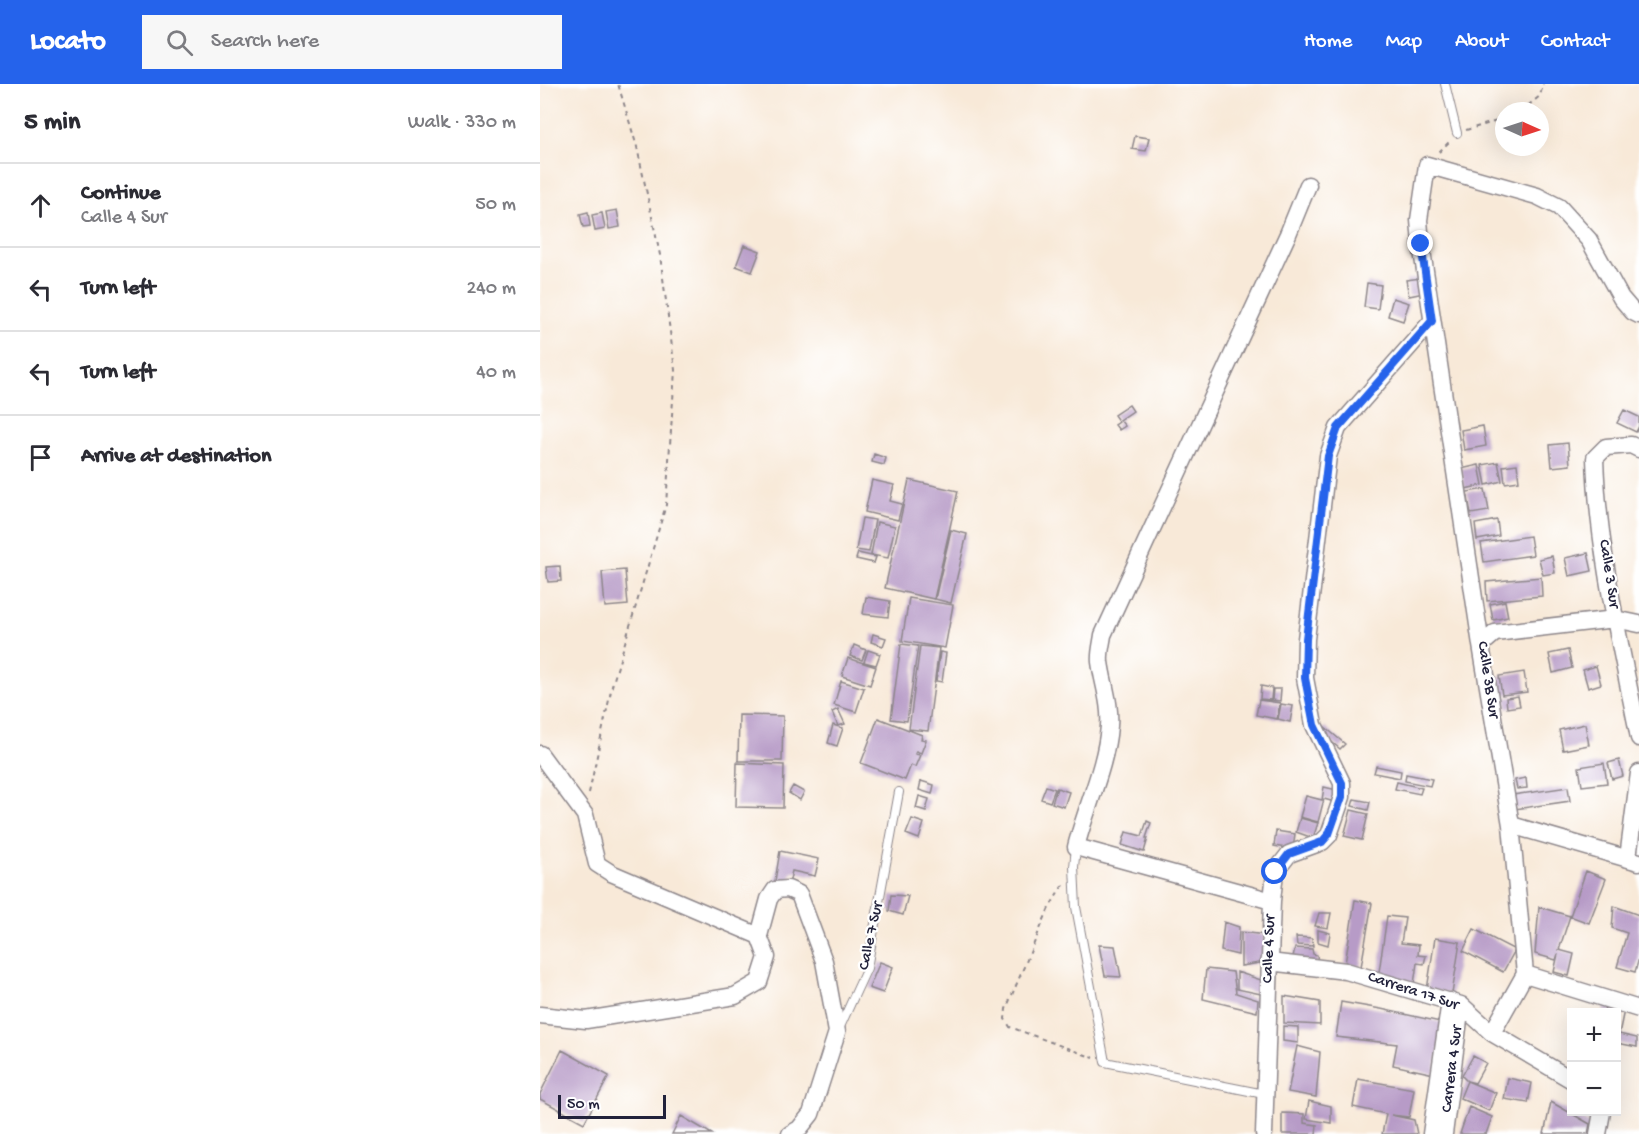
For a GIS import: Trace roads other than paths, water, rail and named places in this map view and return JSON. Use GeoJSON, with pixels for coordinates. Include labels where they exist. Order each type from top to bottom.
{"type":"FeatureCollection","features":[{"type":"Feature","properties":{"kind":"street","name":"Calle 3B Sur"},"geometry":{"type":"LineString","coordinates":[[1525,974],[1511,825],[1481,645],[1419,220],[1427,165],[1537,196],[1559,207],[1589,240],[1616,290],[1636,314]]}},
{"type":"Feature","properties":{"kind":"street"},"geometry":{"type":"LineString","coordinates":[[1272,901],[1077,847],[1083,818],[1105,751],[1109,725],[1109,703],[1100,659],[1103,635],[1308,185]]}},
{"type":"Feature","properties":{"kind":"street","name":"Calle 4 Sur"},"geometry":{"type":"LineString","coordinates":[[1264,1134],[1269,962],[1275,872],[1289,854],[1322,842],[1329,834],[1342,797],[1342,783],[1314,725],[1305,678],[1306,639],[1328,456],[1338,428],[1432,321]]}},
{"type":"Feature","properties":{"kind":"street","name":"Calle 3 Sur"},"geometry":{"type":"LineString","coordinates":[[1639,449],[1631,445],[1606,447],[1595,458],[1597,504],[1615,619],[1639,738]]}},
{"type":"Feature","properties":{"kind":"street"},"geometry":{"type":"LineString","coordinates":[[1481,645],[1495,633],[1615,619],[1639,624]]}},
{"type":"Feature","properties":{"kind":"street"},"geometry":{"type":"LineString","coordinates":[[540,754],[585,815],[597,864],[612,873],[759,936]]}},
{"type":"Feature","properties":{"kind":"street"},"geometry":{"type":"LineString","coordinates":[[1511,825],[1634,860],[1639,773]]}},
{"type":"Feature","properties":{"kind":"street"},"geometry":{"type":"LineString","coordinates":[[540,1015],[586,1020],[735,996],[759,982],[767,957],[759,936],[769,899],[775,890],[788,889],[799,894],[824,961],[837,1032]]}},
{"type":"Feature","properties":{"kind":"street","name":"Carrera 17 Sur"},"geometry":{"type":"LineString","coordinates":[[1269,962],[1346,971],[1456,1003],[1492,1033],[1567,1077]]}},
{"type":"Feature","properties":{"kind":"street"},"geometry":{"type":"LineString","coordinates":[[1492,1033],[1525,974],[1639,1009]]}},
{"type":"Feature","properties":{"kind":"street"},"geometry":{"type":"LineString","coordinates":[[1431,1134],[1456,1003]]}},
{"type":"Feature","properties":{"kind":"street","name":"Carrera 4 Sur"},"geometry":{"type":"LineString","coordinates":[[1444,1134],[1456,1003]]}},
{"type":"Feature","properties":{"kind":"street","name":"Calle 7 Sur"},"geometry":{"type":"LineString","coordinates":[[790,1134],[799,1129],[812,1114],[837,1032]]}},
{"type":"Feature","properties":{"kind":"street"},"geometry":{"type":"LineString","coordinates":[[1598,1134],[1601,1116]]}},
{"type":"Feature","properties":{"kind":"lane"},"geometry":{"type":"LineString","coordinates":[[1445,84],[1457,133]]}},
{"type":"Feature","properties":{"kind":"lane","name":"Calle 7 Sur"},"geometry":{"type":"LineString","coordinates":[[837,1032],[867,968],[899,792]]}},
{"type":"Feature","properties":{"kind":"lane"},"geometry":{"type":"LineString","coordinates":[[1077,847],[1074,867],[1076,907],[1105,1062],[1264,1094]]}}]}
